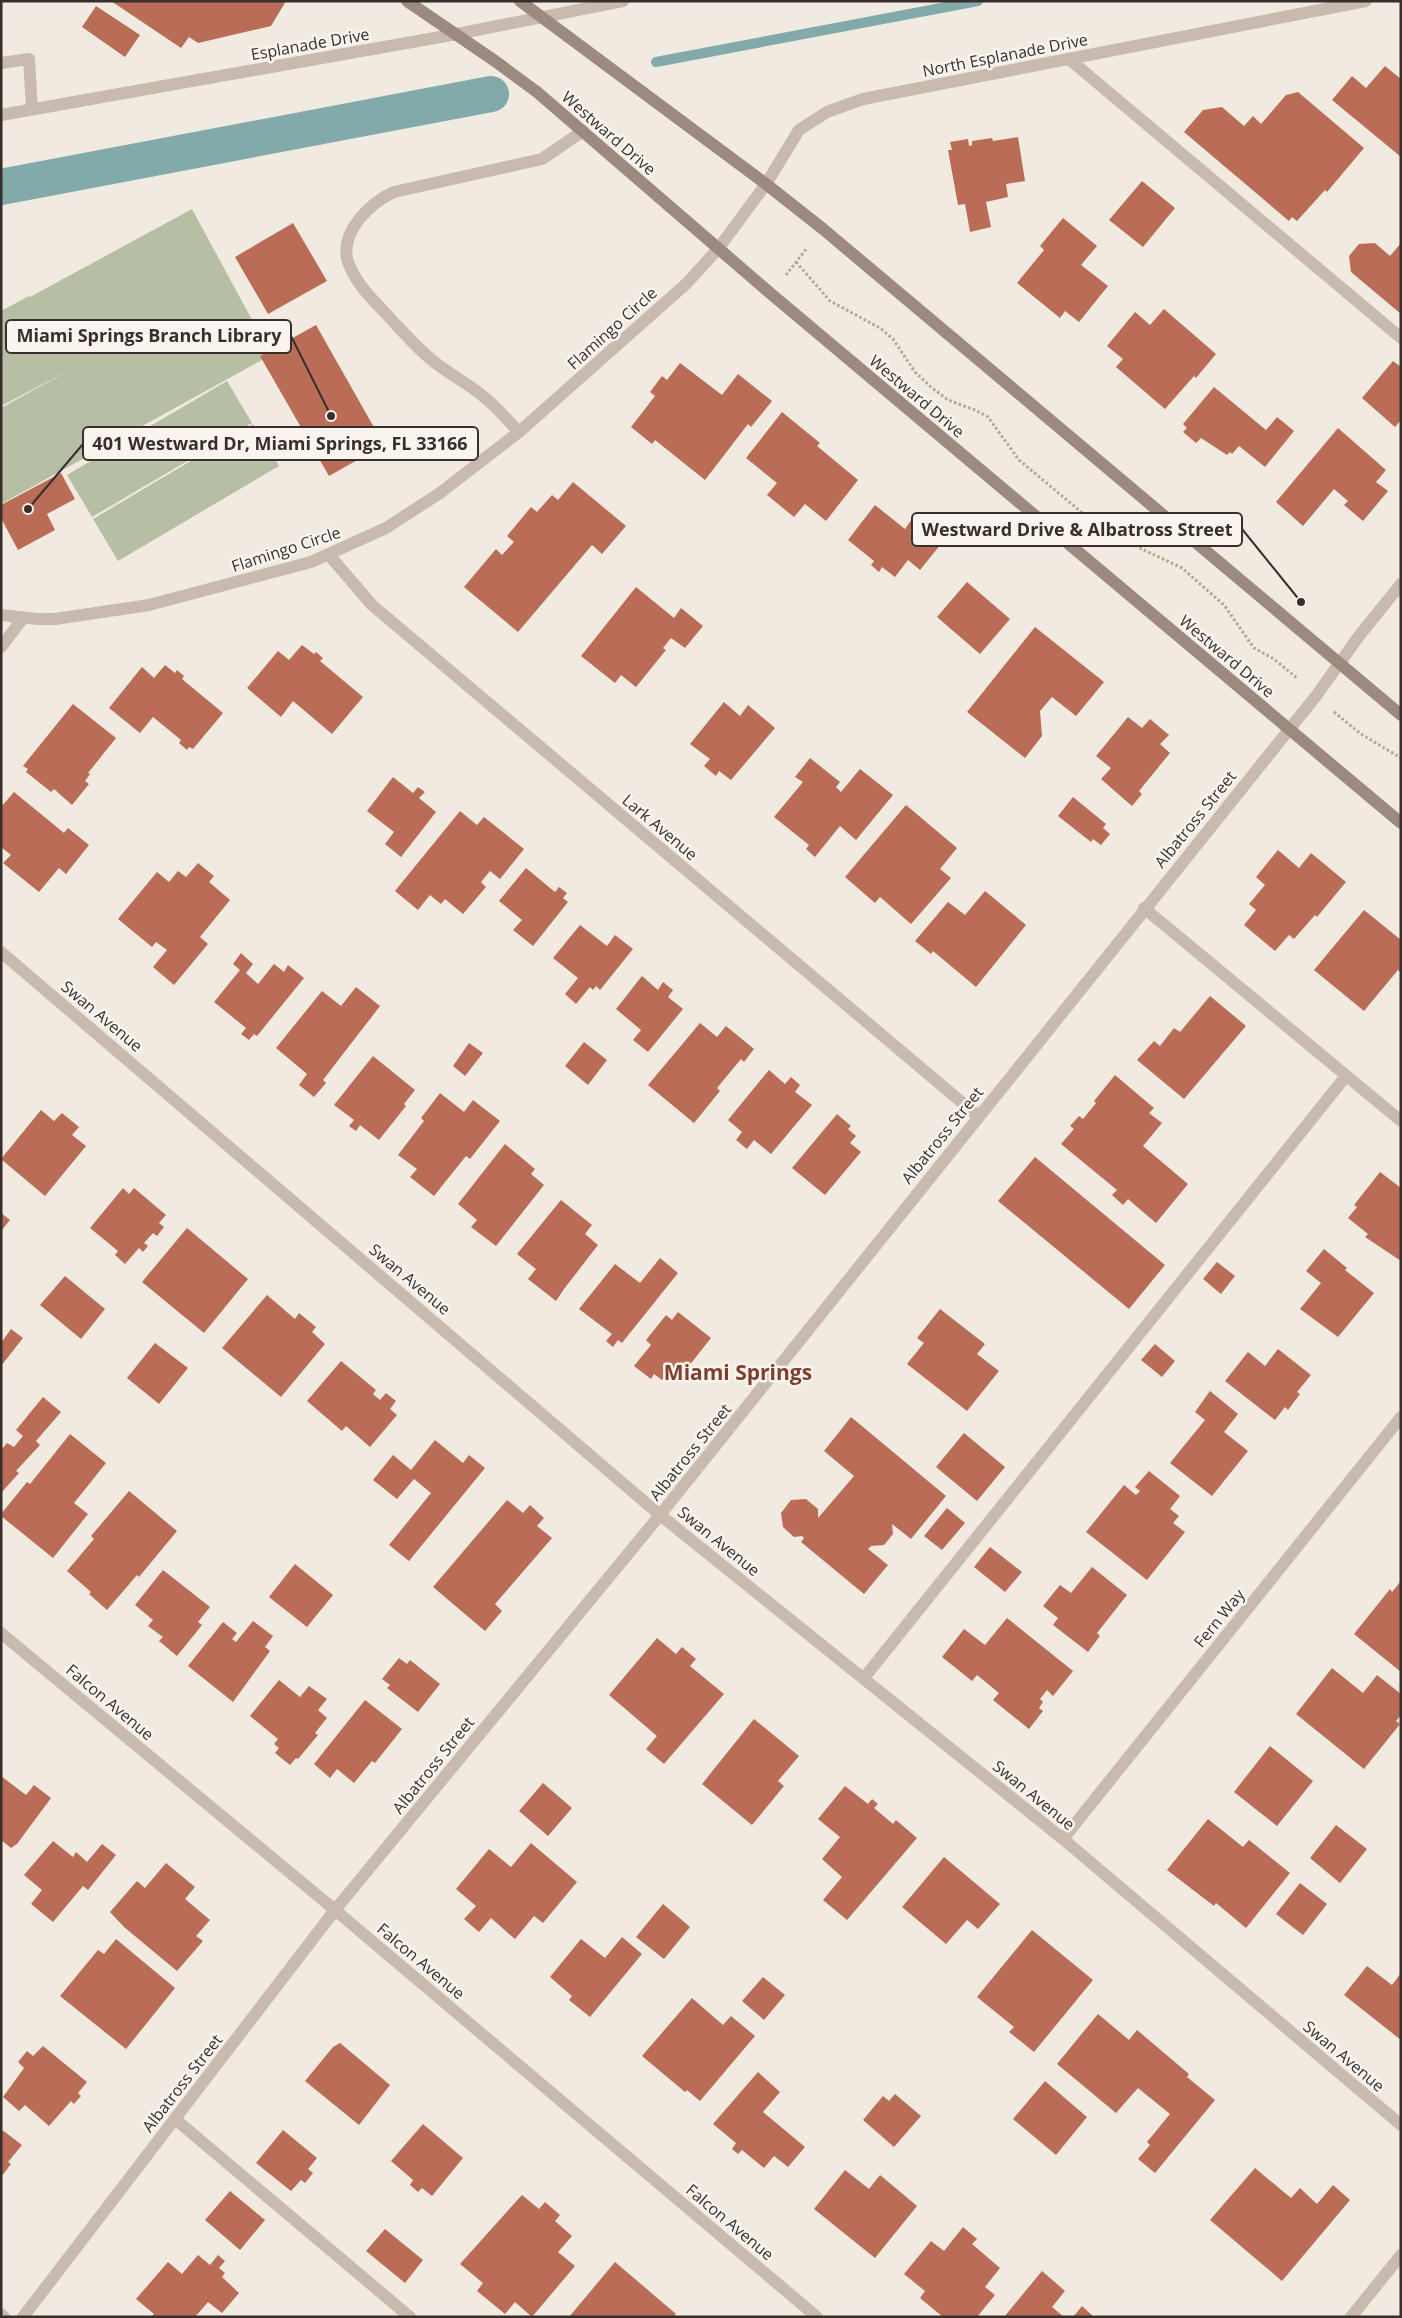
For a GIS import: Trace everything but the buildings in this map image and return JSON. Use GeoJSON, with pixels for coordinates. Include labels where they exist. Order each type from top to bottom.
{"type":"FeatureCollection","features":[{"type":"Feature","properties":{"kind":"street","name":"Westward Drive"},"geometry":{"type":"LineString","coordinates":[[408,1],[458,34],[537,92],[718,249],[1401,823]]}},
{"type":"Feature","properties":{"kind":"street"},"geometry":{"type":"LineString","coordinates":[[520,1],[766,184],[838,242],[1401,715]]}},
{"type":"Feature","properties":{"kind":"street","name":"Esplanade Drive"},"geometry":{"type":"LineString","coordinates":[[1,115],[458,34],[623,1]]}},
{"type":"Feature","properties":{"kind":"street","name":"North Esplanade Drive"},"geometry":{"type":"LineString","coordinates":[[718,249],[766,184],[799,130],[827,112],[863,99],[1366,1]]}},
{"type":"Feature","properties":{"kind":"street"},"geometry":{"type":"LineString","coordinates":[[1,63],[29,59],[32,109]]}},
{"type":"Feature","properties":{"kind":"street"},"geometry":{"type":"LineString","coordinates":[[1070,59],[1401,338]]}},
{"type":"Feature","properties":{"kind":"street"},"geometry":{"type":"LineString","coordinates":[[519,432],[485,397],[439,366],[398,327],[355,277],[348,262],[347,249],[350,235],[358,221],[379,199],[394,192],[542,160],[583,131]]}},
{"type":"Feature","properties":{"kind":"street","name":"Flamingo Circle"},"geometry":{"type":"LineString","coordinates":[[1,615],[23,618],[70,617],[149,605],[272,573],[329,555],[386,528],[448,487],[519,432],[686,284],[718,249]]}},
{"type":"Feature","properties":{"kind":"street","name":"Lark Avenue"},"geometry":{"type":"LineString","coordinates":[[329,555],[372,605],[978,1116]]}},
{"type":"Feature","properties":{"kind":"street","name":"Albatross Street"},"geometry":{"type":"LineString","coordinates":[[23,2317],[335,1910],[660,1514],[1144,908],[1289,730],[1359,636],[1401,584]]}},
{"type":"Feature","properties":{"kind":"street"},"geometry":{"type":"LineString","coordinates":[[1,647],[23,618]]}},
{"type":"Feature","properties":{"kind":"street"},"geometry":{"type":"LineString","coordinates":[[1144,908],[1401,1121]]}},
{"type":"Feature","properties":{"kind":"street","name":"Swan Avenue"},"geometry":{"type":"LineString","coordinates":[[1,952],[660,1514],[1063,1839],[1401,2126]]}},
{"type":"Feature","properties":{"kind":"street"},"geometry":{"type":"LineString","coordinates":[[864,1678],[1346,1076]]}},
{"type":"Feature","properties":{"kind":"street","name":"Fern Way"},"geometry":{"type":"LineString","coordinates":[[1063,1839],[1401,1417]]}},
{"type":"Feature","properties":{"kind":"street","name":"Falcon Avenue"},"geometry":{"type":"LineString","coordinates":[[1,1633],[335,1910],[817,2317]]}},
{"type":"Feature","properties":{"kind":"street"},"geometry":{"type":"LineString","coordinates":[[174,2119],[410,2317]]}},
{"type":"Feature","properties":{"kind":"street"},"geometry":{"type":"LineString","coordinates":[[1351,2317],[1401,2255]]}},
{"type":"Feature","properties":{"kind":"path"},"geometry":{"type":"LineString","coordinates":[[781,281],[808,247]]}},
{"type":"Feature","properties":{"kind":"path"},"geometry":{"type":"LineString","coordinates":[[796,262],[830,301],[880,328],[893,339],[915,372],[931,387],[948,400],[975,410],[988,418],[1019,460],[1104,531],[1117,539],[1171,561],[1182,568],[1224,606],[1254,648],[1274,659],[1302,684]]}},
{"type":"Feature","properties":{"kind":"path"},"geometry":{"type":"LineString","coordinates":[[1330,708],[1361,734],[1401,758]]}},
{"type":"Feature","properties":{"kind":"green space"},"geometry":{"type":"Polygon","coordinates":[[[192,209],[271,355],[1,504],[1,408],[70,370],[1,406],[1,311],[192,209]]]}},
{"type":"Feature","properties":{"kind":"green space"},"geometry":{"type":"Polygon","coordinates":[[[227,381],[252,423],[92,517],[67,475],[227,381]]]}},
{"type":"Feature","properties":{"kind":"green space"},"geometry":{"type":"Polygon","coordinates":[[[253,424],[279,466],[118,561],[93,519],[253,424]]]}},
{"type":"Feature","properties":{"kind":"waterway"},"geometry":{"type":"LineString","coordinates":[[656,62],[978,1]]}},
{"type":"Feature","properties":{"kind":"waterway"},"geometry":{"type":"LineString","coordinates":[[1,187],[491,94]]}},
{"type":"Feature","properties":{"kind":"place","name":"Miami Springs Branch Library"},"geometry":{"type":"Point","coordinates":[331,416]}},
{"type":"Feature","properties":{"kind":"place","name":"401 Westward Dr, Miami Springs, FL 33166"},"geometry":{"type":"Point","coordinates":[28,509]}},
{"type":"Feature","properties":{"kind":"place","name":"Westward Drive & Albatross Street"},"geometry":{"type":"Point","coordinates":[1301,602]}},
{"type":"Feature","properties":{"kind":"district","name":"Miami Springs"},"geometry":{"type":"Point","coordinates":[738,1372]}}]}
